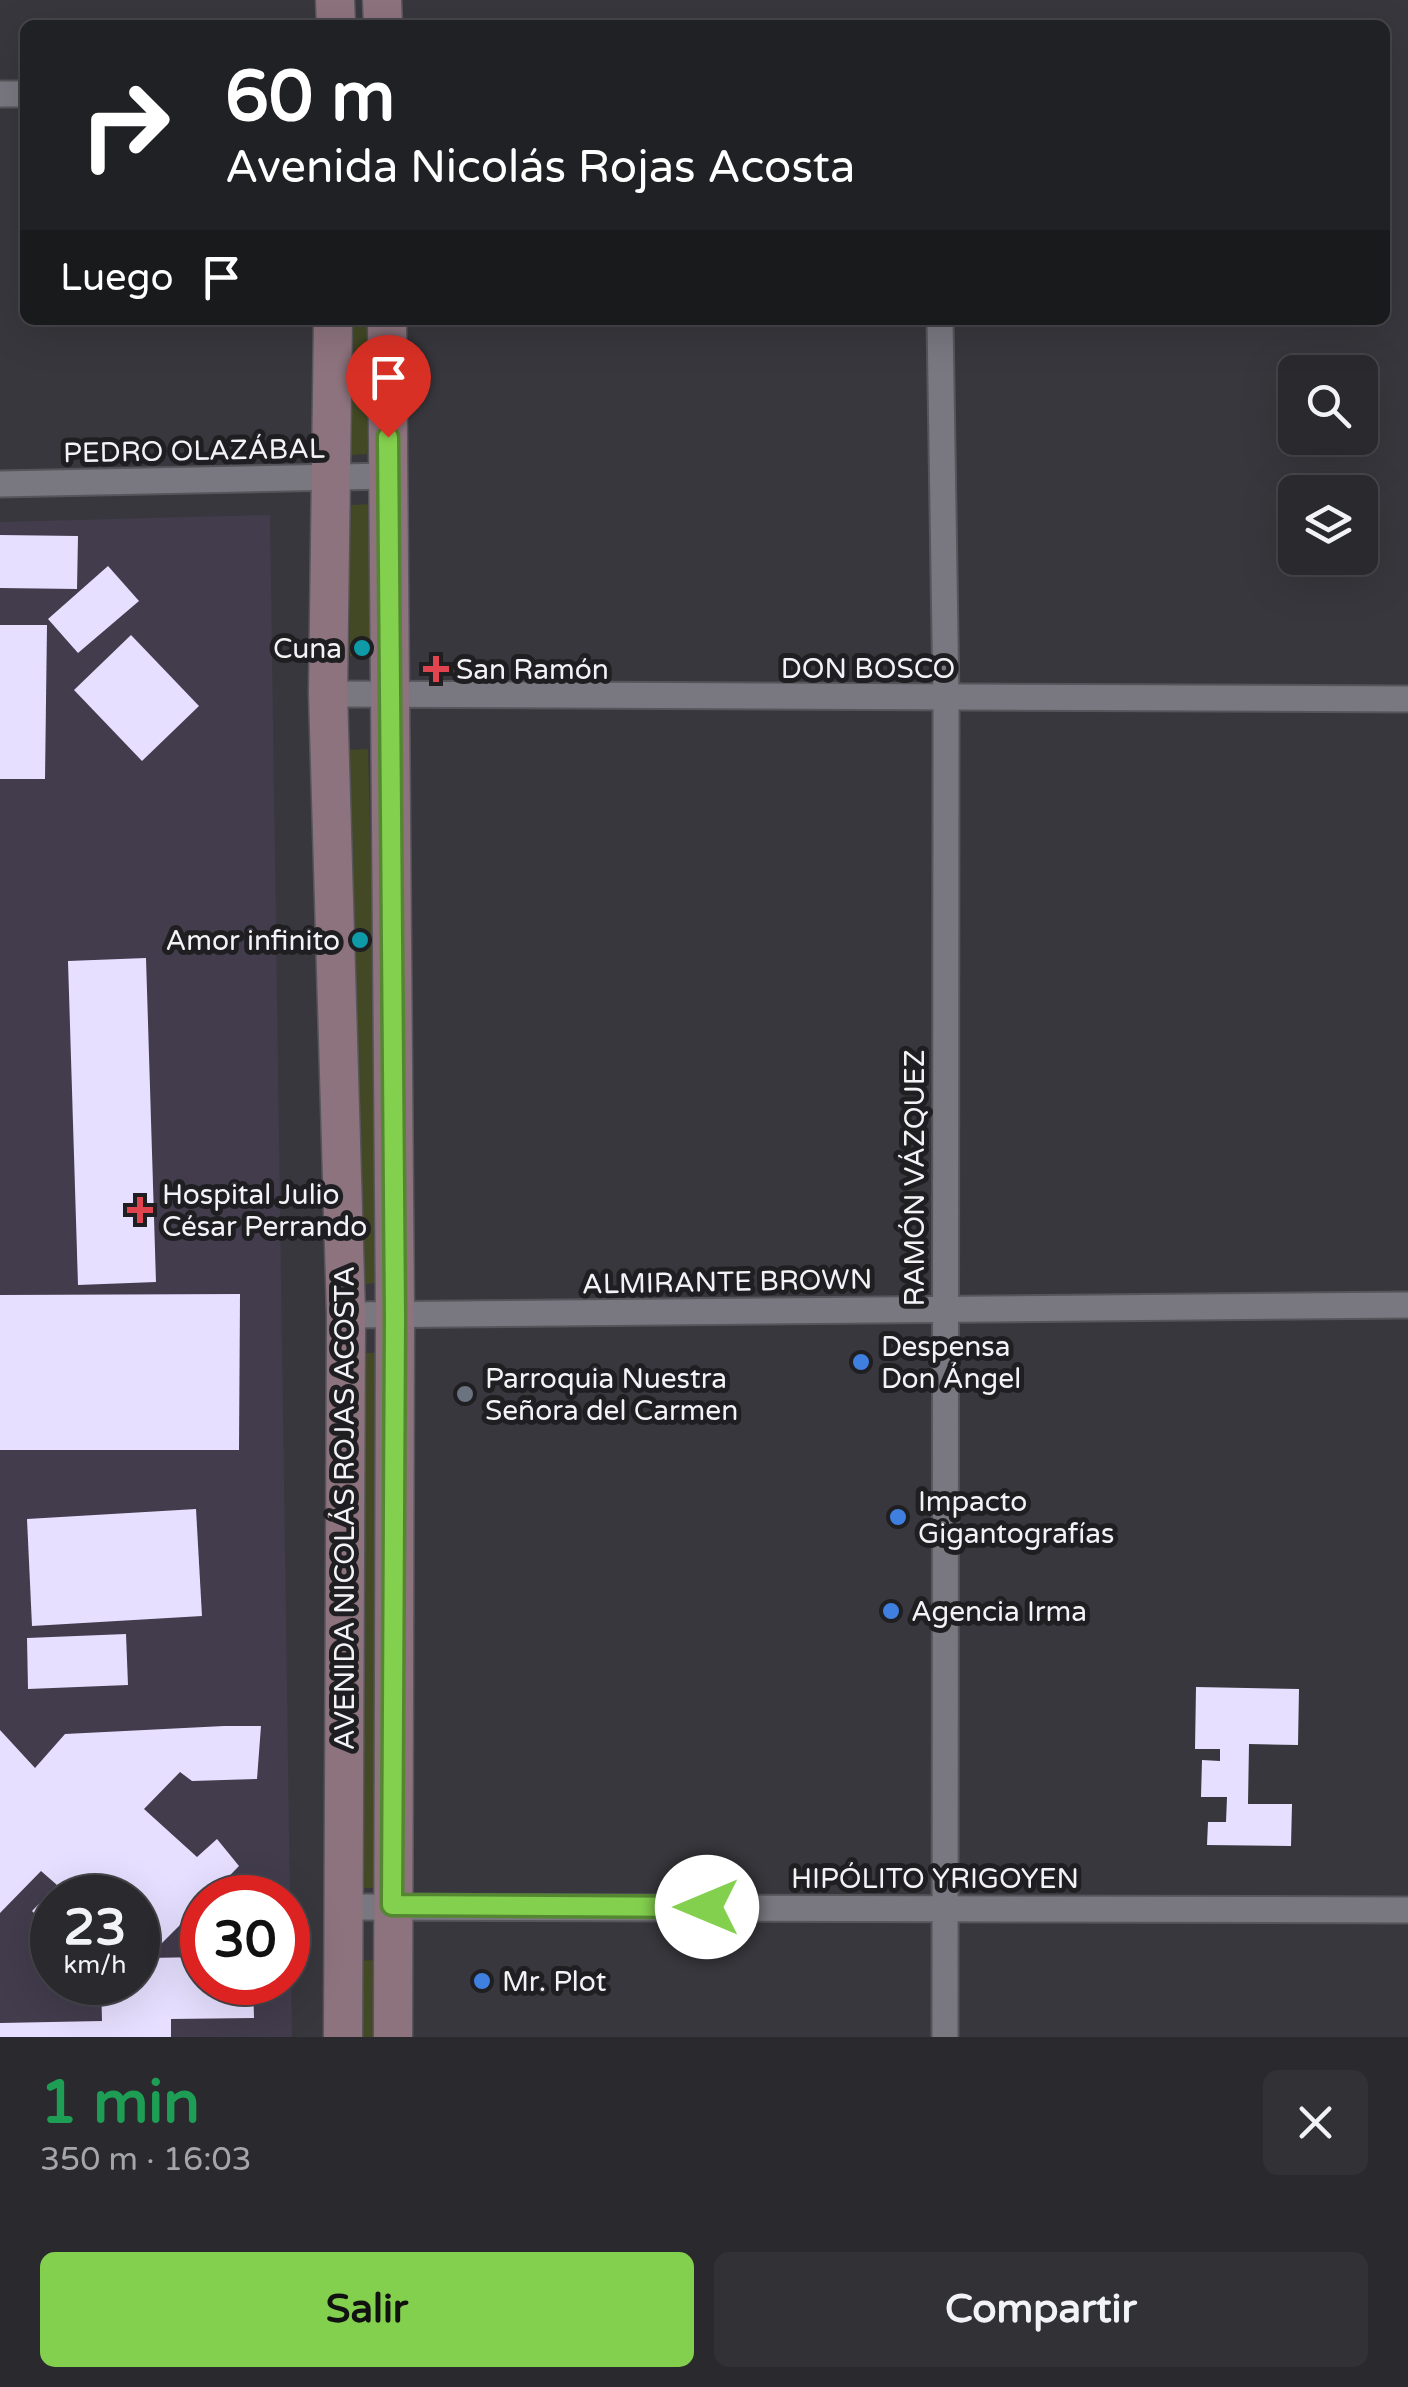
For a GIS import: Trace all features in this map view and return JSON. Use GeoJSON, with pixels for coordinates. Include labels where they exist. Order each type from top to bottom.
{"type":"FeatureCollection","features":[{"type":"Feature","properties":{"kind":"main road","name":"AVENIDA NICOLÁS ROJAS ACOSTA"},"geometry":{"type":"LineString","coordinates":[[333,325],[328,694],[346,1316],[343,2037]]}},
{"type":"Feature","properties":{"kind":"main road","name":"AVENIDA NICOLÁS ROJAS ACOSTA"},"geometry":{"type":"LineString","coordinates":[[386,325],[395,1317],[393,2037]]}},
{"type":"Feature","properties":{"kind":"street","name":"RAMÓN VÁZQUEZ"},"geometry":{"type":"LineString","coordinates":[[940,325],[946,699],[944,2037]]}},
{"type":"Feature","properties":{"kind":"street","name":"PEDRO OLAZÁBAL"},"geometry":{"type":"LineString","coordinates":[[0,484],[389,476]]}},
{"type":"Feature","properties":{"kind":"street","name":"DON BOSCO"},"geometry":{"type":"LineString","coordinates":[[328,694],[1408,700]]}},
{"type":"Feature","properties":{"kind":"street","name":"ALMIRANTE BROWN"},"geometry":{"type":"LineString","coordinates":[[346,1316],[1408,1305]]}},
{"type":"Feature","properties":{"kind":"street","name":"HIPÓLITO YRIGOYEN"},"geometry":{"type":"LineString","coordinates":[[342,1907],[1408,1910]]}},
{"type":"Feature","properties":{"kind":"shaded area","name":"Hospital Julio César Perrando"},"geometry":{"type":"Polygon","coordinates":[[[270,515],[290,1875],[180,1875],[180,2005],[292,2005],[292,2037],[0,2037],[0,522],[270,515]]]}},
{"type":"Feature","properties":{"kind":"green space"},"geometry":{"type":"Polygon","coordinates":[[[342,325],[368,325],[367,454],[339,456],[342,325]]]}},
{"type":"Feature","properties":{"kind":"green space"},"geometry":{"type":"Polygon","coordinates":[[[373,504],[371,655],[350,656],[350,505],[373,504]]]}},
{"type":"Feature","properties":{"kind":"green space"},"geometry":{"type":"Polygon","coordinates":[[[368,749],[382,1283],[359,1284],[344,750],[368,749]]]}},
{"type":"Feature","properties":{"kind":"green space"},"geometry":{"type":"Polygon","coordinates":[[[359,1353],[383,1353],[376,1888],[352,1888],[359,1353]]]}},
{"type":"Feature","properties":{"kind":"green space"},"geometry":{"type":"Polygon","coordinates":[[[378,1960],[377,2037],[351,2037],[351,1961],[378,1960]]]}},
{"type":"Feature","properties":{"kind":"building"},"geometry":{"type":"Polygon","coordinates":[[[0,535],[78,536],[77,589],[0,588],[0,535]]]}},
{"type":"Feature","properties":{"kind":"building"},"geometry":{"type":"Polygon","coordinates":[[[108,566],[139,601],[78,653],[48,619],[108,566]]]}},
{"type":"Feature","properties":{"kind":"building"},"geometry":{"type":"Polygon","coordinates":[[[0,625],[47,625],[45,779],[0,779],[0,625]]]}},
{"type":"Feature","properties":{"kind":"building"},"geometry":{"type":"Polygon","coordinates":[[[131,635],[199,706],[142,761],[74,690],[131,635]]]}},
{"type":"Feature","properties":{"kind":"building"},"geometry":{"type":"Polygon","coordinates":[[[146,958],[156,1282],[78,1285],[68,961],[146,958]]]}},
{"type":"Feature","properties":{"kind":"building"},"geometry":{"type":"Polygon","coordinates":[[[240,1294],[239,1450],[0,1450],[0,1295],[240,1294]]]}},
{"type":"Feature","properties":{"kind":"building"},"geometry":{"type":"Polygon","coordinates":[[[196,1509],[202,1616],[32,1626],[27,1519],[196,1509]]]}},
{"type":"Feature","properties":{"kind":"building"},"geometry":{"type":"Polygon","coordinates":[[[126,1634],[128,1685],[28,1689],[27,1638],[126,1634]]]}},
{"type":"Feature","properties":{"kind":"building"},"geometry":{"type":"Polygon","coordinates":[[[1196,1687],[1299,1689],[1298,1745],[1249,1744],[1248,1804],[1292,1804],[1291,1846],[1207,1845],[1208,1822],[1226,1822],[1227,1797],[1201,1797],[1202,1760],[1220,1761],[1220,1749],[1195,1749],[1196,1687]]]}},
{"type":"Feature","properties":{"kind":"building"},"geometry":{"type":"Polygon","coordinates":[[[261,1726],[257,1779],[192,1781],[180,1772],[144,1809],[197,1857],[217,1839],[239,1866],[230,1875],[180,1875],[180,1925],[160,1945],[160,1875],[46,1875],[41,1871],[30,1875],[30,1882],[0,1913],[0,1730],[35,1768],[65,1734],[261,1726]]]}},
{"type":"Feature","properties":{"kind":"building"},"geometry":{"type":"Polygon","coordinates":[[[180,1957],[180,2005],[254,2005],[254,2018],[171,2019],[171,2037],[0,2037],[0,2023],[102,2021],[102,2005],[160,2005],[160,1958],[180,1957]]]}},
{"type":"Feature","properties":{"kind":"place","name":"Cuna"},"geometry":{"type":"Point","coordinates":[362,648]}},
{"type":"Feature","properties":{"kind":"place","name":"San Ramón"},"geometry":{"type":"Point","coordinates":[436,669]}},
{"type":"Feature","properties":{"kind":"place","name":"Amor infinito"},"geometry":{"type":"Point","coordinates":[360,940]}},
{"type":"Feature","properties":{"kind":"place","name":"Hospital Julio César Perrando"},"geometry":{"type":"Point","coordinates":[140,1210]}},
{"type":"Feature","properties":{"kind":"place","name":"Despensa Don Ángel"},"geometry":{"type":"Point","coordinates":[861,1362]}},
{"type":"Feature","properties":{"kind":"place","name":"Parroquia Nuestra Señora del Carmen"},"geometry":{"type":"Point","coordinates":[465,1394]}},
{"type":"Feature","properties":{"kind":"place","name":"Impacto Gigantografías"},"geometry":{"type":"Point","coordinates":[898,1517]}},
{"type":"Feature","properties":{"kind":"place","name":"Agencia Irma"},"geometry":{"type":"Point","coordinates":[891,1611]}},
{"type":"Feature","properties":{"kind":"place","name":"Mr. Plot"},"geometry":{"type":"Point","coordinates":[482,1981]}},
{"type":"Feature","properties":{"kind":"route"},"geometry":{"type":"LineString","coordinates":[[388,437],[395,1317],[392,1905],[707,1907]]}}]}
